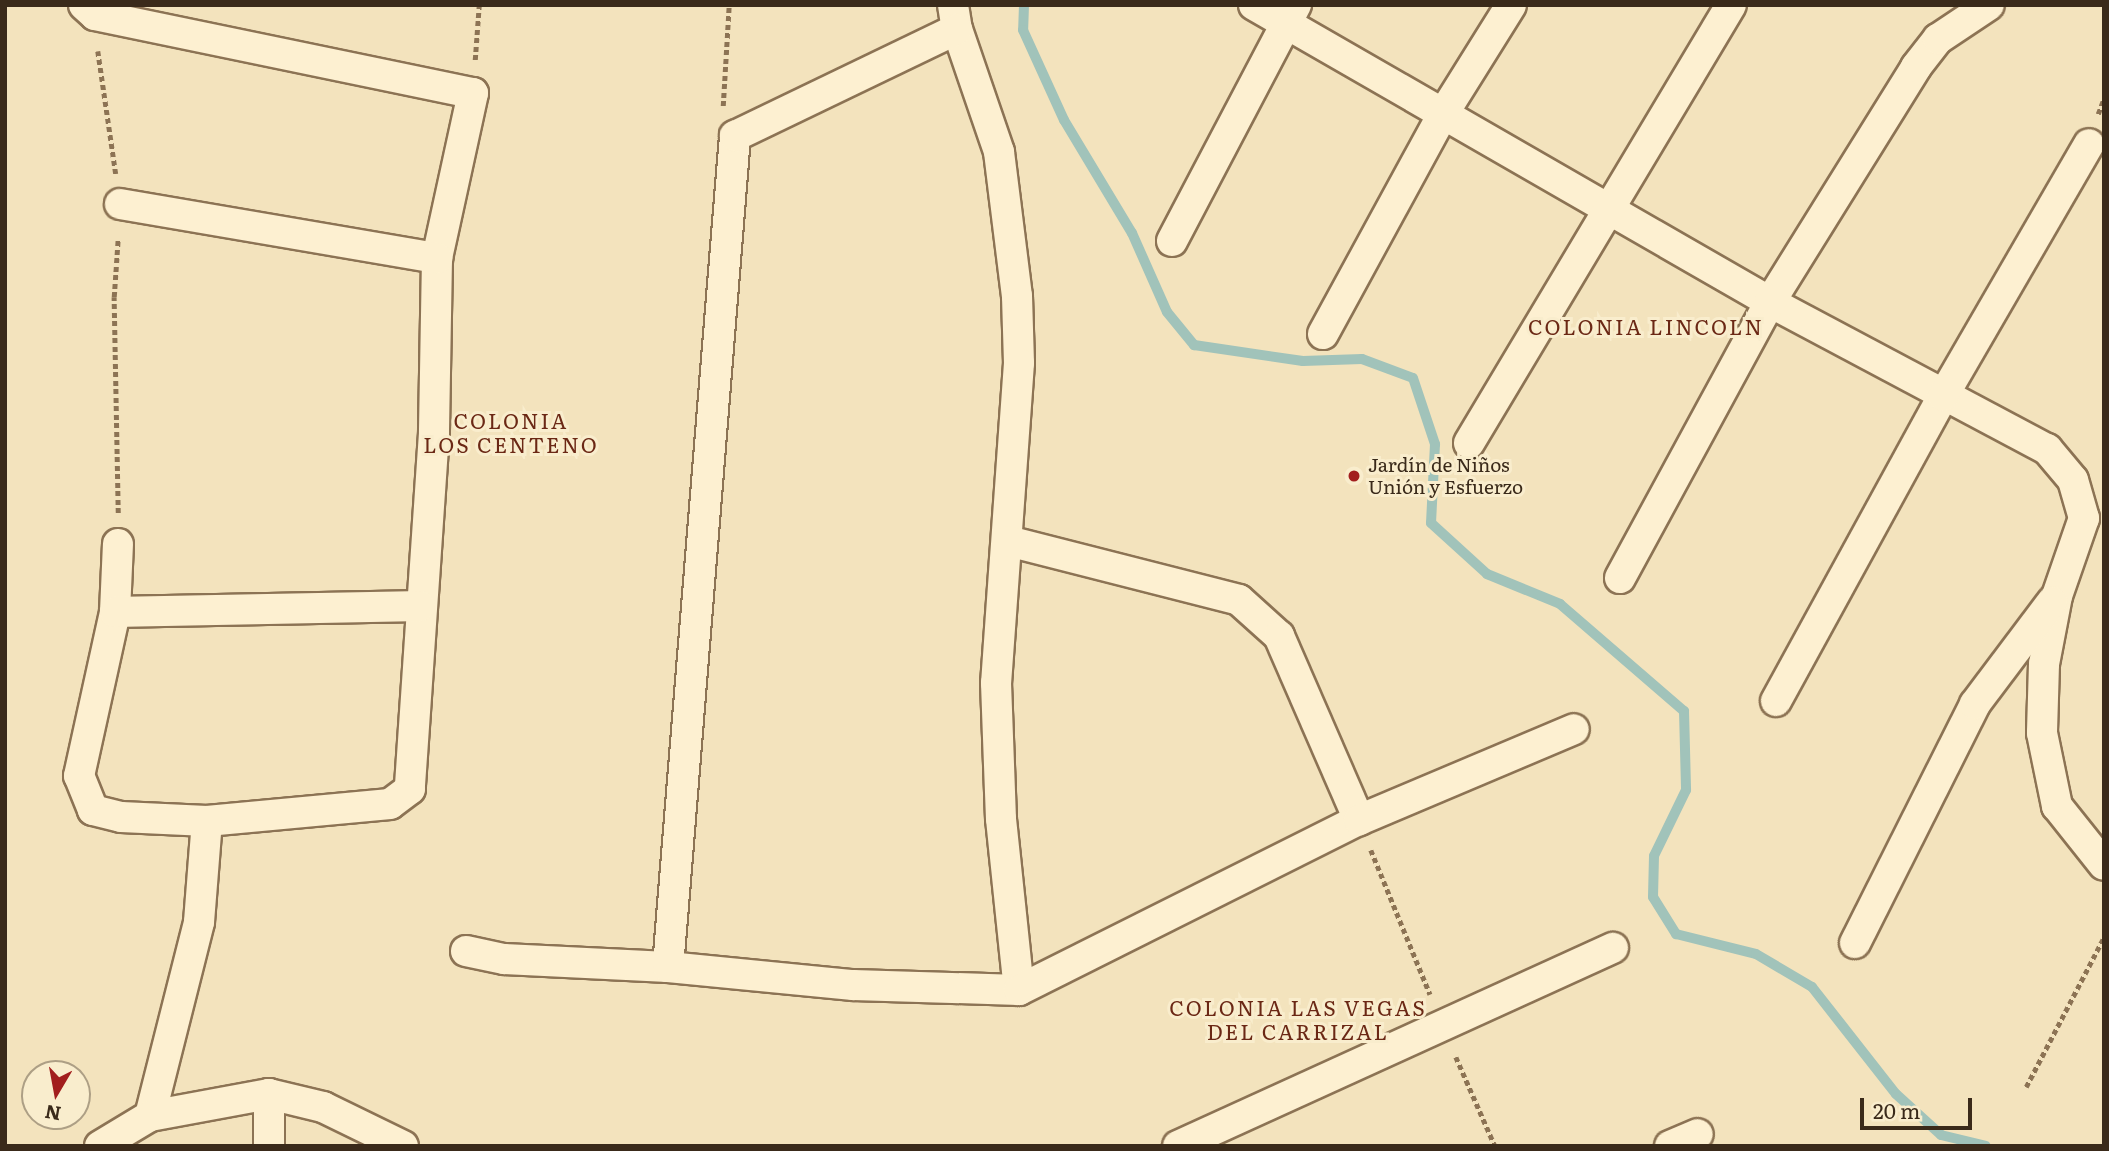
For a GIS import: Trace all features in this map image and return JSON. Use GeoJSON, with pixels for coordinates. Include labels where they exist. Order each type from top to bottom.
{"type":"FeatureCollection","features":[{"type":"Feature","properties":{"kind":"street"},"geometry":{"type":"LineString","coordinates":[[1254,5],[1290,15],[1443,114],[1605,209],[1943,396],[2047,449],[2073,480],[2084,518],[2057,596],[2044,664],[2042,733],[2057,806],[2104,865]]}},
{"type":"Feature","properties":{"kind":"street"},"geometry":{"type":"LineString","coordinates":[[1323,334],[1443,114],[1511,5]]}},
{"type":"Feature","properties":{"kind":"street"},"geometry":{"type":"LineString","coordinates":[[1469,443],[1605,209],[1731,5]]}},
{"type":"Feature","properties":{"kind":"street"},"geometry":{"type":"LineString","coordinates":[[1620,578],[1770,302],[1916,67],[1938,39],[1989,5]]}},
{"type":"Feature","properties":{"kind":"street"},"geometry":{"type":"LineString","coordinates":[[89,10],[473,93],[437,258],[434,433],[420,606],[410,789],[390,804],[206,821],[121,817],[93,810],[79,776],[115,612],[118,544]]}},
{"type":"Feature","properties":{"kind":"street"},"geometry":{"type":"LineString","coordinates":[[1172,241],[1290,15]]}},
{"type":"Feature","properties":{"kind":"street"},"geometry":{"type":"LineString","coordinates":[[668,967],[735,136],[955,17],[999,152],[1017,296],[1019,363],[996,683],[1001,820],[1019,990]]}},
{"type":"Feature","properties":{"kind":"street"},"geometry":{"type":"LineString","coordinates":[[1776,701],[1943,396],[2089,144]]}},
{"type":"Feature","properties":{"kind":"street"},"geometry":{"type":"LineString","coordinates":[[120,204],[437,258]]}},
{"type":"Feature","properties":{"kind":"street"},"geometry":{"type":"LineString","coordinates":[[1008,541],[1239,600],[1279,636],[1359,820]]}},
{"type":"Feature","properties":{"kind":"street"},"geometry":{"type":"LineString","coordinates":[[1855,943],[1975,704],[2057,596]]}},
{"type":"Feature","properties":{"kind":"street"},"geometry":{"type":"LineString","coordinates":[[115,612],[420,606]]}},
{"type":"Feature","properties":{"kind":"street"},"geometry":{"type":"LineString","coordinates":[[466,951],[504,960],[668,967],[853,985],[1019,990],[1359,820],[1574,729]]}},
{"type":"Feature","properties":{"kind":"street"},"geometry":{"type":"LineString","coordinates":[[150,1116],[199,922],[206,821]]}},
{"type":"Feature","properties":{"kind":"street"},"geometry":{"type":"LineString","coordinates":[[1178,1146],[1444,1028],[1613,948]]}},
{"type":"Feature","properties":{"kind":"street"},"geometry":{"type":"LineString","coordinates":[[269,1094],[269,1146]]}},
{"type":"Feature","properties":{"kind":"street"},"geometry":{"type":"LineString","coordinates":[[100,1146],[150,1116],[269,1094],[323,1107],[403,1146]]}},
{"type":"Feature","properties":{"kind":"street"},"geometry":{"type":"LineString","coordinates":[[1671,1146],[1698,1134]]}},
{"type":"Feature","properties":{"kind":"path"},"geometry":{"type":"LineString","coordinates":[[473,93],[479,5]]}},
{"type":"Feature","properties":{"kind":"path"},"geometry":{"type":"LineString","coordinates":[[729,5],[721,103],[735,136]]}},
{"type":"Feature","properties":{"kind":"path"},"geometry":{"type":"LineString","coordinates":[[89,10],[120,204],[114,297],[118,544]]}},
{"type":"Feature","properties":{"kind":"path"},"geometry":{"type":"LineString","coordinates":[[1359,820],[1495,1146]]}},
{"type":"Feature","properties":{"kind":"path"},"geometry":{"type":"LineString","coordinates":[[2026,1087],[2104,937]]}},
{"type":"Feature","properties":{"kind":"waterway"},"geometry":{"type":"LineString","coordinates":[[1024,5],[1023,30],[1064,120],[1132,233],[1167,312],[1194,345],[1303,361],[1362,359],[1413,378],[1435,444],[1431,523],[1487,574],[1560,604],[1684,711],[1686,790],[1654,856],[1653,897],[1676,934],[1756,954],[1812,987],[1896,1094],[1941,1135],[1986,1146]]}},
{"type":"Feature","properties":{"kind":"place","name":"Jardín de Niños Unión y Esfuerzo"},"geometry":{"type":"Point","coordinates":[1354,476]}},
{"type":"Feature","properties":{"kind":"district","name":"COLONIA LINCOLN"},"geometry":{"type":"Point","coordinates":[1646,326]}},
{"type":"Feature","properties":{"kind":"district","name":"COLONIA LOS CENTENO"},"geometry":{"type":"Point","coordinates":[511,432]}},
{"type":"Feature","properties":{"kind":"district","name":"COLONIA LAS VEGAS DEL CARRIZAL"},"geometry":{"type":"Point","coordinates":[1298,1019]}}]}
